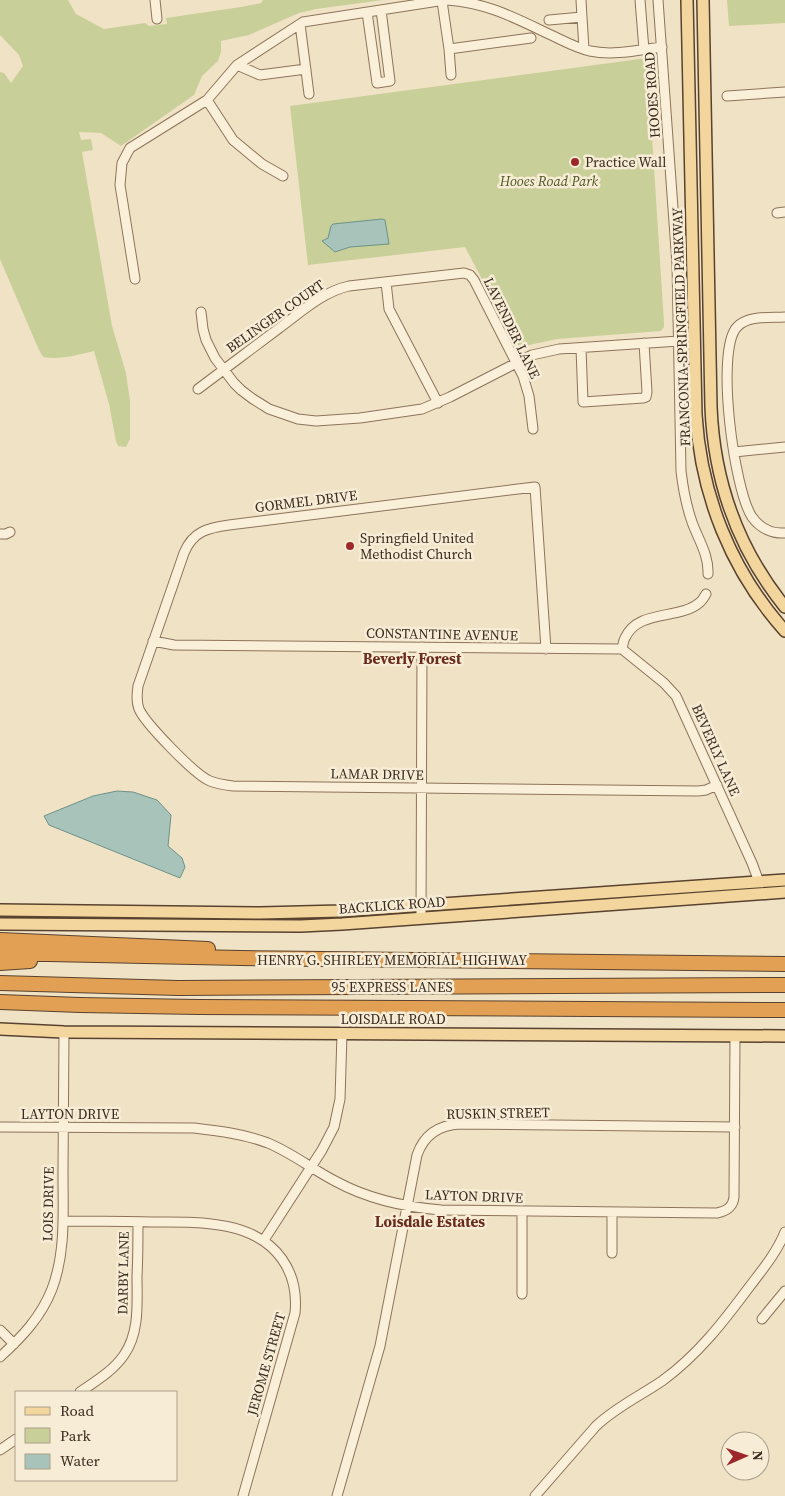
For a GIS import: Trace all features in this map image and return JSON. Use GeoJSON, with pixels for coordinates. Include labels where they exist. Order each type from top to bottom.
{"type":"FeatureCollection","features":[{"type":"Feature","properties":{"kind":"highway"},"geometry":{"type":"LineString","coordinates":[[0,940],[344,951],[423,960]]}},
{"type":"Feature","properties":{"kind":"highway","name":"HENRY G. SHIRLEY MEMORIAL HIGHWAY"},"geometry":{"type":"LineString","coordinates":[[0,953],[785,964]]}},
{"type":"Feature","properties":{"kind":"highway"},"geometry":{"type":"LineString","coordinates":[[0,963],[22,962],[70,955]]}},
{"type":"Feature","properties":{"kind":"highway","name":"95 EXPRESS LANES"},"geometry":{"type":"LineString","coordinates":[[0,983],[207,988],[785,985]]}},
{"type":"Feature","properties":{"kind":"highway"},"geometry":{"type":"LineString","coordinates":[[713,986],[785,992]]}},
{"type":"Feature","properties":{"kind":"highway"},"geometry":{"type":"LineString","coordinates":[[0,1002],[198,1007],[785,1010]]}},
{"type":"Feature","properties":{"kind":"highway"},"geometry":{"type":"LineString","coordinates":[[742,1010],[785,1016]]}},
{"type":"Feature","properties":{"kind":"main road","name":"FRANCONIA-SPRINGFIELD PARKWAY"},"geometry":{"type":"LineString","coordinates":[[687,0],[696,408],[701,460],[710,500],[720,528],[740,570],[759,600],[785,631]]}},
{"type":"Feature","properties":{"kind":"main road","name":"FRANCONIA-SPRINGFIELD PARKWAY"},"geometry":{"type":"LineString","coordinates":[[702,0],[711,407],[714,447],[723,487],[737,529],[762,575],[785,607]]}},
{"type":"Feature","properties":{"kind":"main road","name":"BACKLICK ROAD"},"geometry":{"type":"LineString","coordinates":[[0,910],[260,912],[341,910],[785,880]]}},
{"type":"Feature","properties":{"kind":"main road","name":"BACKLICK ROAD"},"geometry":{"type":"LineString","coordinates":[[0,924],[275,926],[342,924],[785,892]]}},
{"type":"Feature","properties":{"kind":"main road","name":"LOISDALE ROAD"},"geometry":{"type":"LineString","coordinates":[[0,1029],[64,1032],[785,1036]]}},
{"type":"Feature","properties":{"kind":"street"},"geometry":{"type":"LineString","coordinates":[[155,0],[157,19]]}},
{"type":"Feature","properties":{"kind":"street"},"geometry":{"type":"LineString","coordinates":[[134,279],[120,185],[122,164],[130,148],[207,100],[237,65],[303,22],[445,0],[469,2],[494,9],[584,49],[605,53],[662,47]]}},
{"type":"Feature","properties":{"kind":"street"},"geometry":{"type":"LineString","coordinates":[[445,0],[451,75]]}},
{"type":"Feature","properties":{"kind":"street"},"geometry":{"type":"LineString","coordinates":[[581,0],[584,49]]}},
{"type":"Feature","properties":{"kind":"street"},"geometry":{"type":"LineString","coordinates":[[640,0],[644,50]]}},
{"type":"Feature","properties":{"kind":"street","name":"HOOES ROAD"},"geometry":{"type":"LineString","coordinates":[[658,0],[675,224],[683,485],[690,516],[708,561],[708,574]]}},
{"type":"Feature","properties":{"kind":"street"},"geometry":{"type":"LineString","coordinates":[[367,12],[377,83],[390,81],[381,10]]}},
{"type":"Feature","properties":{"kind":"street"},"geometry":{"type":"LineString","coordinates":[[549,20],[582,17]]}},
{"type":"Feature","properties":{"kind":"street"},"geometry":{"type":"LineString","coordinates":[[300,24],[309,94]]}},
{"type":"Feature","properties":{"kind":"street"},"geometry":{"type":"LineString","coordinates":[[449,49],[531,38]]}},
{"type":"Feature","properties":{"kind":"street"},"geometry":{"type":"LineString","coordinates":[[237,65],[260,75],[306,69]]}},
{"type":"Feature","properties":{"kind":"street"},"geometry":{"type":"LineString","coordinates":[[727,96],[785,92]]}},
{"type":"Feature","properties":{"kind":"street"},"geometry":{"type":"LineString","coordinates":[[207,100],[233,140],[262,164],[283,176]]}},
{"type":"Feature","properties":{"kind":"street","name":"BELINGER COURT"},"geometry":{"type":"LineString","coordinates":[[198,389],[327,294],[338,289],[349,286],[464,273]]}},
{"type":"Feature","properties":{"kind":"street","name":"LAVENDER LANE"},"geometry":{"type":"LineString","coordinates":[[464,273],[470,275],[474,280],[523,376],[529,396],[533,429]]}},
{"type":"Feature","properties":{"kind":"street"},"geometry":{"type":"LineString","coordinates":[[386,282],[389,309],[438,402]]}},
{"type":"Feature","properties":{"kind":"street"},"geometry":{"type":"LineString","coordinates":[[201,312],[206,340],[215,358],[241,390],[269,409],[298,418],[316,421],[360,418],[414,410],[438,402],[517,363],[544,352],[558,349],[679,341]]}},
{"type":"Feature","properties":{"kind":"street"},"geometry":{"type":"LineString","coordinates":[[785,317],[748,321],[736,328],[730,340],[728,357],[731,434],[738,475],[747,507],[754,519],[765,529],[785,534]]}},
{"type":"Feature","properties":{"kind":"street"},"geometry":{"type":"LineString","coordinates":[[581,348],[583,402],[643,398],[646,396],[644,344]]}},
{"type":"Feature","properties":{"kind":"street"},"geometry":{"type":"LineString","coordinates":[[734,452],[785,447]]}},
{"type":"Feature","properties":{"kind":"street","name":"GORMEL DRIVE"},"geometry":{"type":"LineString","coordinates":[[153,641],[187,546],[194,537],[207,529],[229,524],[535,487],[546,649]]}},
{"type":"Feature","properties":{"kind":"street"},"geometry":{"type":"LineString","coordinates":[[0,534],[10,532]]}},
{"type":"Feature","properties":{"kind":"street"},"geometry":{"type":"LineString","coordinates":[[622,649],[625,637],[648,618],[688,609],[699,603],[706,594]]}},
{"type":"Feature","properties":{"kind":"street","name":"CONSTANTINE AVENUE"},"geometry":{"type":"LineString","coordinates":[[153,641],[174,645],[622,649]]}},
{"type":"Feature","properties":{"kind":"street","name":"LAMAR DRIVE"},"geometry":{"type":"LineString","coordinates":[[153,641],[138,686],[136,697],[139,708],[145,718],[186,763],[204,778],[216,784],[233,786],[698,791],[717,785]]}},
{"type":"Feature","properties":{"kind":"street"},"geometry":{"type":"LineString","coordinates":[[421,918],[422,647]]}},
{"type":"Feature","properties":{"kind":"street","name":"BEVERLY LANE"},"geometry":{"type":"LineString","coordinates":[[622,649],[664,683],[676,696],[759,882]]}},
{"type":"Feature","properties":{"kind":"street","name":"LOIS DRIVE"},"geometry":{"type":"LineString","coordinates":[[0,1357],[34,1322],[44,1307],[52,1290],[59,1266],[63,1221],[64,1032]]}},
{"type":"Feature","properties":{"kind":"street"},"geometry":{"type":"LineString","coordinates":[[264,1240],[328,1140],[338,1112],[341,1086],[342,1034]]}},
{"type":"Feature","properties":{"kind":"street","name":"LAYTON DRIVE"},"geometry":{"type":"LineString","coordinates":[[0,1127],[194,1128],[225,1131],[270,1144],[335,1182],[361,1193],[407,1206],[441,1210],[718,1213],[727,1210],[732,1205],[734,1197],[735,1036]]}},
{"type":"Feature","properties":{"kind":"street","name":"RUSKIN STREET"},"geometry":{"type":"LineString","coordinates":[[337,1496],[380,1346],[420,1147],[430,1134],[446,1125],[460,1124],[735,1127]]}},
{"type":"Feature","properties":{"kind":"street"},"geometry":{"type":"LineString","coordinates":[[522,1211],[522,1294]]}},
{"type":"Feature","properties":{"kind":"street"},"geometry":{"type":"LineString","coordinates":[[612,1212],[612,1253]]}},
{"type":"Feature","properties":{"kind":"street","name":"JEROME STREET"},"geometry":{"type":"LineString","coordinates":[[63,1221],[194,1222],[217,1224],[264,1240],[286,1265],[294,1283],[296,1304],[294,1322],[243,1496]]}},
{"type":"Feature","properties":{"kind":"street","name":"DARBY LANE"},"geometry":{"type":"LineString","coordinates":[[81,1391],[116,1365],[125,1354],[132,1338],[137,1309],[138,1222]]}},
{"type":"Feature","properties":{"kind":"street"},"geometry":{"type":"LineString","coordinates":[[535,1496],[606,1416],[662,1380],[699,1349],[723,1322],[769,1261],[779,1246],[785,1232]]}},
{"type":"Feature","properties":{"kind":"street"},"geometry":{"type":"LineString","coordinates":[[762,1319],[785,1291]]}},
{"type":"Feature","properties":{"kind":"street"},"geometry":{"type":"LineString","coordinates":[[0,1330],[14,1344]]}},
{"type":"Feature","properties":{"kind":"street"},"geometry":{"type":"LineString","coordinates":[[0,1450],[15,1440]]}},
{"type":"Feature","properties":{"kind":"green space"},"geometry":{"type":"Polygon","coordinates":[[[0,0],[68,0],[76,14],[104,29],[145,23],[149,26],[167,24],[166,18],[241,7],[261,3],[263,0],[383,0],[299,13],[249,35],[221,41],[221,52],[218,61],[202,76],[194,95],[121,146],[101,133],[79,132],[81,140],[91,139],[93,150],[82,152],[112,326],[126,373],[130,401],[130,439],[126,447],[118,446],[116,441],[109,404],[94,351],[62,357],[43,357],[0,259],[0,72],[4,73],[11,83],[23,66],[19,55],[0,35],[0,0]]]}},
{"type":"Feature","properties":{"kind":"green space"},"geometry":{"type":"Polygon","coordinates":[[[727,0],[785,0],[785,23],[729,26],[727,0]]]}},
{"type":"Feature","properties":{"kind":"green space","name":"Hooes Road Park"},"geometry":{"type":"Polygon","coordinates":[[[647,58],[664,323],[661,331],[557,339],[520,347],[516,343],[465,247],[308,265],[290,106],[647,58]]]}},
{"type":"Feature","properties":{"kind":"water"},"geometry":{"type":"Polygon","coordinates":[[[385,220],[389,244],[350,247],[335,252],[322,241],[328,238],[333,224],[385,220]]]}},
{"type":"Feature","properties":{"kind":"water"},"geometry":{"type":"Polygon","coordinates":[[[117,791],[133,792],[157,800],[171,815],[168,846],[182,858],[185,867],[180,878],[49,825],[44,816],[93,796],[117,791]]]}},
{"type":"Feature","properties":{"kind":"place","name":"Practice Wall"},"geometry":{"type":"Point","coordinates":[575,162]}},
{"type":"Feature","properties":{"kind":"place","name":"Springfield United Methodist Church"},"geometry":{"type":"Point","coordinates":[350,546]}},
{"type":"Feature","properties":{"kind":"district","name":"Beverly Forest"},"geometry":{"type":"Point","coordinates":[412,658]}},
{"type":"Feature","properties":{"kind":"district","name":"Loisdale Estates"},"geometry":{"type":"Point","coordinates":[430,1221]}}]}
